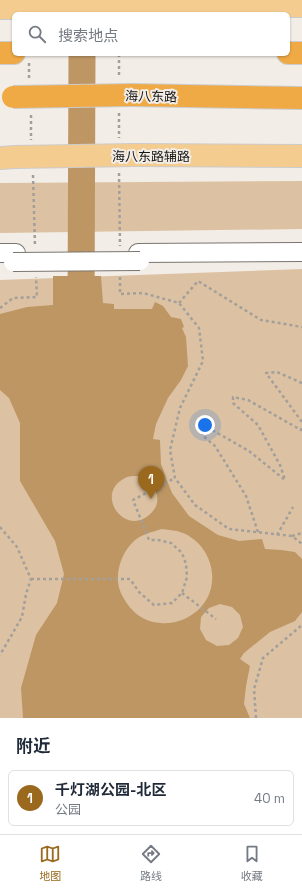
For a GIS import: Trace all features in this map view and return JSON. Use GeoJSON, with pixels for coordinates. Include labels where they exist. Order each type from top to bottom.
{"type":"FeatureCollection","features":[{"type":"Feature","properties":{"kind":"highway"},"geometry":{"type":"LineString","coordinates":[[290,53],[302,53]]}},
{"type":"Feature","properties":{"kind":"highway","name":"海八东路"},"geometry":{"type":"LineString","coordinates":[[6,97],[131,95],[302,98]]}},
{"type":"Feature","properties":{"kind":"main road"},"geometry":{"type":"LineString","coordinates":[[8,8],[302,6]]}},
{"type":"Feature","properties":{"kind":"main road","name":"海八东路辅路"},"geometry":{"type":"LineString","coordinates":[[8,158],[135,155],[302,156]]}},
{"type":"Feature","properties":{"kind":"street"},"geometry":{"type":"LineString","coordinates":[[7,257],[139,257],[302,252]]}},
{"type":"Feature","properties":{"kind":"street"},"geometry":{"type":"LineString","coordinates":[[139,257],[302,262]]}},
{"type":"Feature","properties":{"kind":"path"},"geometry":{"type":"LineString","coordinates":[[179,303],[198,281],[261,320],[302,327]]}},
{"type":"Feature","properties":{"kind":"path"},"geometry":{"type":"LineString","coordinates":[[120,294],[143,293],[179,303],[199,328],[203,361],[180,408],[170,450],[174,478],[195,505],[229,529],[292,536],[302,533]]}},
{"type":"Feature","properties":{"kind":"path"},"geometry":{"type":"LineString","coordinates":[[0,308],[13,298],[37,297]]}},
{"type":"Feature","properties":{"kind":"path"},"geometry":{"type":"LineString","coordinates":[[302,383],[277,372],[266,373],[302,422]]}},
{"type":"Feature","properties":{"kind":"path"},"geometry":{"type":"LineString","coordinates":[[258,532],[246,496],[215,446],[202,435],[205,426],[248,451],[285,480],[280,465],[258,425],[233,403],[233,397],[248,400],[301,430],[302,427]]}},
{"type":"Feature","properties":{"kind":"path"},"geometry":{"type":"LineString","coordinates":[[31,579],[130,579],[139,592],[154,605],[172,603],[182,593],[187,577],[186,564],[182,553],[171,543],[158,540],[149,540],[133,500],[174,478]]}},
{"type":"Feature","properties":{"kind":"path"},"geometry":{"type":"LineString","coordinates":[[277,535],[293,507]]}},
{"type":"Feature","properties":{"kind":"path"},"geometry":{"type":"LineString","coordinates":[[0,527],[17,547],[31,579],[26,594],[22,617],[0,655]]}},
{"type":"Feature","properties":{"kind":"path"},"geometry":{"type":"LineString","coordinates":[[292,536],[302,544]]}},
{"type":"Feature","properties":{"kind":"path"},"geometry":{"type":"LineString","coordinates":[[182,593],[216,619]]}},
{"type":"Feature","properties":{"kind":"path"},"geometry":{"type":"LineString","coordinates":[[256,718],[254,689],[263,658],[302,625]]}},
{"type":"Feature","properties":{"kind":"shaded area"},"geometry":{"type":"Polygon","coordinates":[[[302,181],[302,229],[0,233],[0,183],[302,181]]]}},
{"type":"Feature","properties":{"kind":"shaded area"},"geometry":{"type":"Polygon","coordinates":[[[302,269],[302,718],[0,718],[0,280],[302,269]]]}},
{"type":"Feature","properties":{"kind":"shaded area"},"geometry":{"type":"Polygon","coordinates":[[[53,276],[101,276],[103,303],[114,304],[114,309],[152,309],[155,302],[163,306],[171,317],[181,319],[184,327],[182,328],[186,337],[188,366],[181,380],[168,398],[156,424],[153,439],[160,440],[161,464],[172,493],[189,516],[218,535],[239,541],[262,539],[265,549],[295,552],[302,559],[302,612],[295,621],[270,632],[244,653],[240,659],[250,666],[244,704],[250,718],[23,718],[21,688],[36,635],[57,603],[64,574],[55,541],[20,481],[20,423],[9,398],[0,390],[0,314],[27,307],[53,305],[53,276]],[[137,476],[125,478],[116,486],[112,495],[113,504],[117,512],[124,518],[133,521],[143,519],[153,511],[157,504],[157,495],[154,487],[146,479],[137,476]],[[162,529],[147,534],[134,541],[129,546],[121,560],[118,582],[123,597],[134,612],[149,621],[169,623],[185,619],[199,609],[208,596],[211,588],[212,569],[205,552],[193,539],[186,534],[177,531],[162,529]],[[220,604],[209,608],[201,617],[200,629],[206,640],[217,646],[229,645],[238,638],[243,627],[240,615],[232,607],[220,604]]]}},
{"type":"Feature","properties":{"kind":"waterway"},"geometry":{"type":"LineString","coordinates":[[81,314],[82,56]]}},
{"type":"Feature","properties":{"kind":"place","name":"千灯湖公园-北区"},"geometry":{"type":"Point","coordinates":[151,499]}}]}
